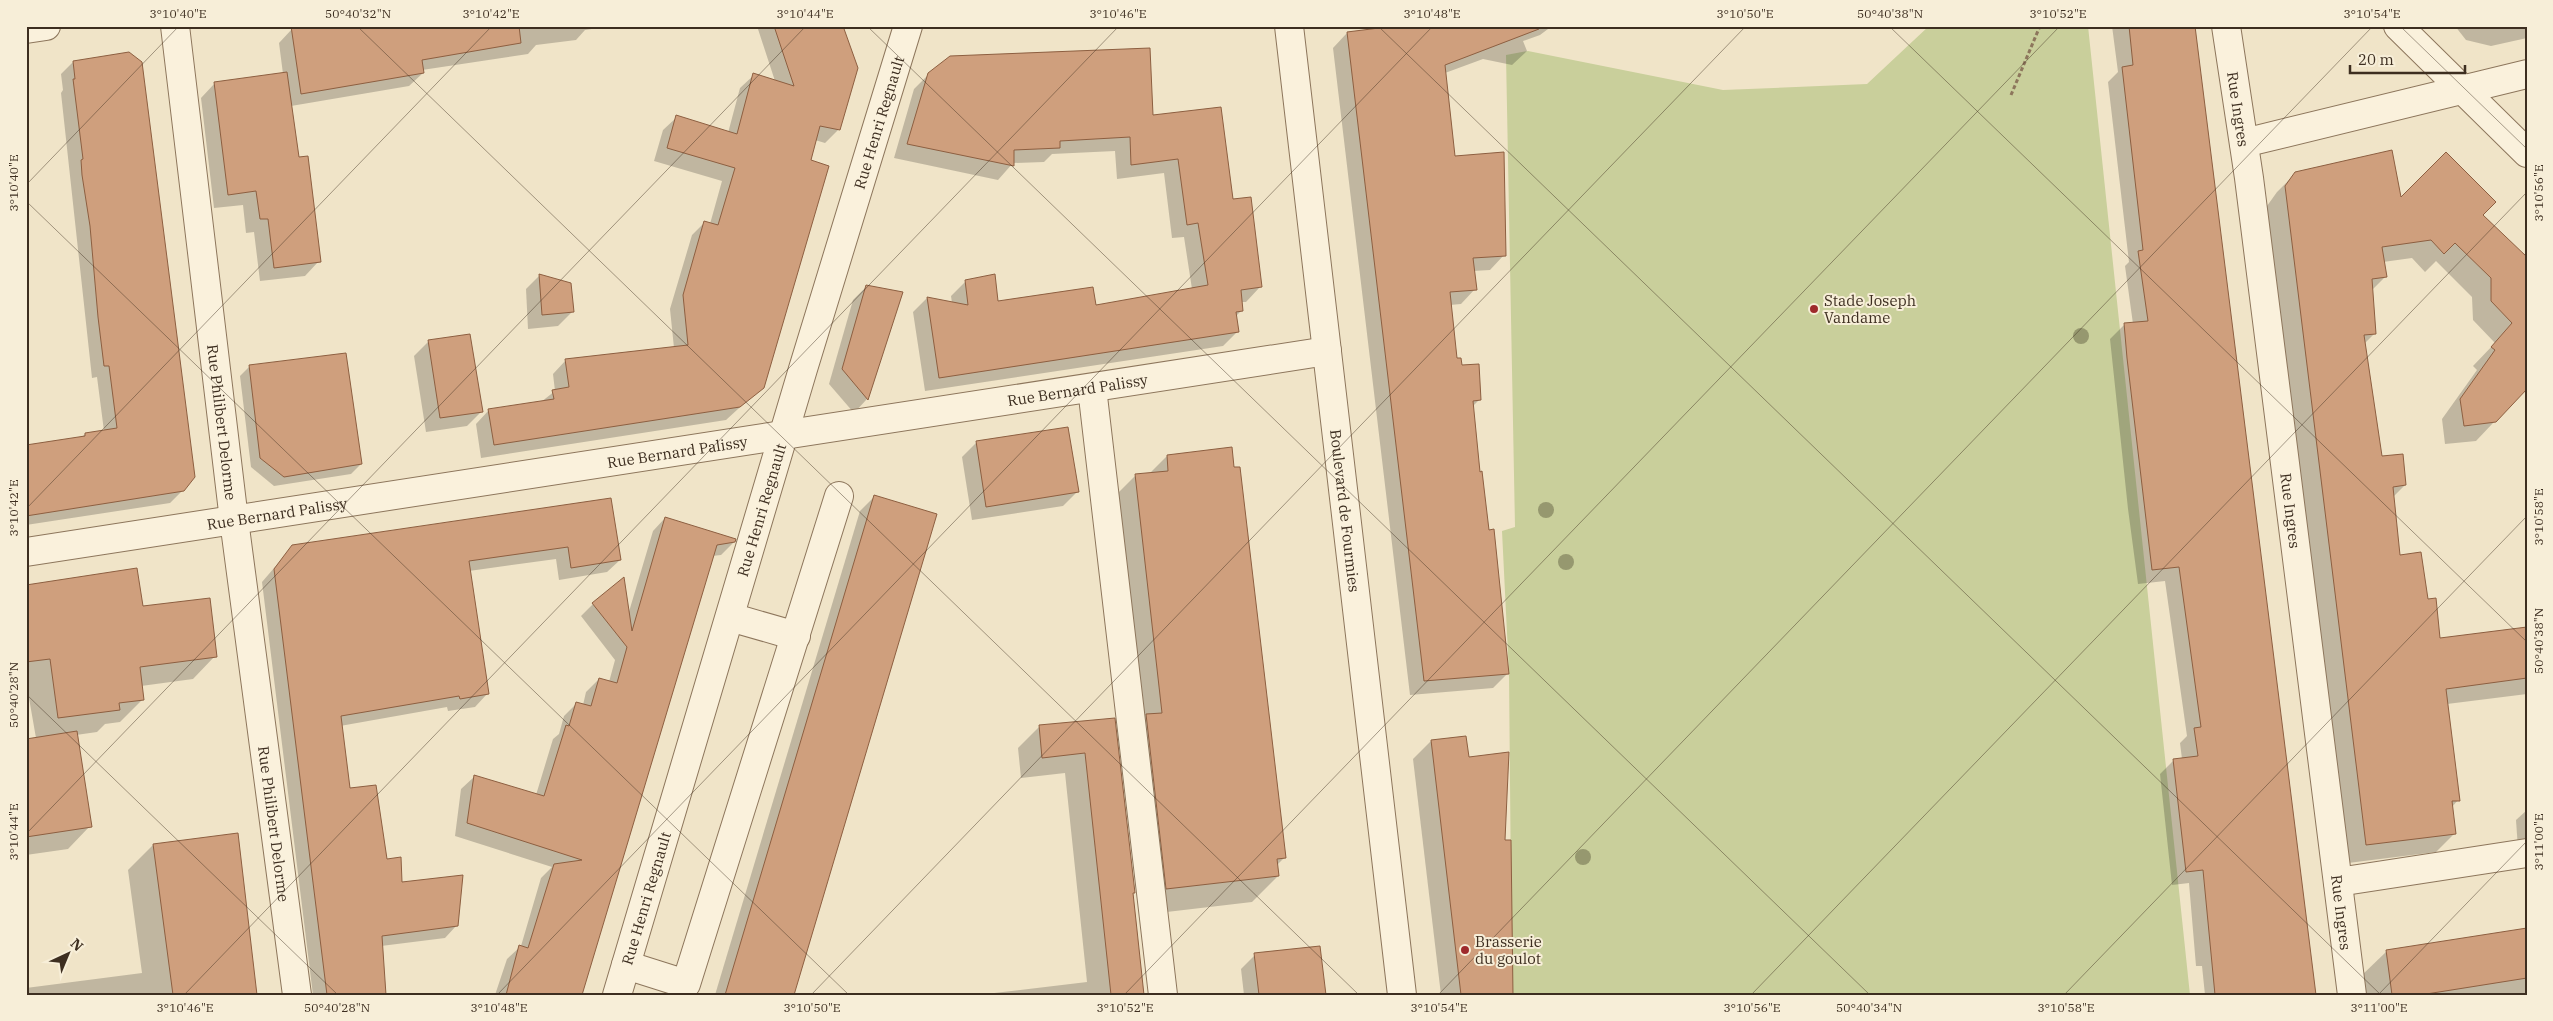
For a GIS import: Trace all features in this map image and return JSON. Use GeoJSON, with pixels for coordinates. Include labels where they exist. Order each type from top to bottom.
{"type":"FeatureCollection","features":[{"type":"Feature","properties":{"kind":"street"},"geometry":{"type":"LineString","coordinates":[[26,29],[46,26]]}},
{"type":"Feature","properties":{"kind":"street","name":"Rue Philibert Delorme"},"geometry":{"type":"LineString","coordinates":[[175,26],[234,520],[297,995]]}},
{"type":"Feature","properties":{"kind":"street","name":"Rue Henri Regnault"},"geometry":{"type":"LineString","coordinates":[[617,995],[908,26]]}},
{"type":"Feature","properties":{"kind":"street","name":"Boulevard de Fourmies"},"geometry":{"type":"LineString","coordinates":[[1289,26],[1402,995]]}},
{"type":"Feature","properties":{"kind":"street","name":"Rue Ingres"},"geometry":{"type":"LineString","coordinates":[[2226,26],[2244,143],[2352,995]]}},
{"type":"Feature","properties":{"kind":"street"},"geometry":{"type":"LineString","coordinates":[[2398,26],[2527,153]]}},
{"type":"Feature","properties":{"kind":"street"},"geometry":{"type":"LineString","coordinates":[[2244,143],[2527,74]]}},
{"type":"Feature","properties":{"kind":"street","name":"Rue Bernard Palissy"},"geometry":{"type":"LineString","coordinates":[[26,552],[1327,351]]}},
{"type":"Feature","properties":{"kind":"street"},"geometry":{"type":"LineString","coordinates":[[1092,388],[1163,995]]}},
{"type":"Feature","properties":{"kind":"street"},"geometry":{"type":"LineString","coordinates":[[626,965],[686,984],[839,496]]}},
{"type":"Feature","properties":{"kind":"street"},"geometry":{"type":"LineString","coordinates":[[730,617],[796,636]]}},
{"type":"Feature","properties":{"kind":"street"},"geometry":{"type":"LineString","coordinates":[[2338,882],[2527,853]]}},
{"type":"Feature","properties":{"kind":"path"},"geometry":{"type":"LineString","coordinates":[[2011,95],[2040,26]]}},
{"type":"Feature","properties":{"kind":"green space","name":"Stade Joseph Vandame"},"geometry":{"type":"Polygon","coordinates":[[[1929,26],[2088,26],[2190,995],[1512,995],[1509,674],[1502,531],[1515,527],[1506,55],[1528,51],[1723,90],[1867,84],[1929,26]]]}},
{"type":"Feature","properties":{"kind":"building"},"geometry":{"type":"Polygon","coordinates":[[[291,26],[519,26],[521,43],[422,60],[424,73],[301,94],[291,26]]]}},
{"type":"Feature","properties":{"kind":"building"},"geometry":{"type":"Polygon","coordinates":[[[774,26],[843,26],[858,68],[840,130],[820,126],[811,160],[829,166],[764,388],[740,407],[494,445],[488,409],[554,399],[552,390],[569,387],[565,359],[688,345],[683,295],[704,221],[718,225],[735,168],[667,148],[676,115],[737,134],[753,73],[794,86],[774,26]]]}},
{"type":"Feature","properties":{"kind":"building"},"geometry":{"type":"Polygon","coordinates":[[[1395,26],[1539,26],[1539,29],[1445,65],[1455,156],[1504,152],[1506,256],[1473,258],[1477,290],[1450,292],[1457,358],[1461,358],[1462,365],[1479,364],[1481,400],[1473,401],[1480,472],[1482,471],[1489,530],[1494,529],[1509,674],[1424,681],[1347,32],[1395,26]]]}},
{"type":"Feature","properties":{"kind":"building"},"geometry":{"type":"Polygon","coordinates":[[[2129,26],[2195,26],[2316,995],[2215,995],[2203,870],[2186,872],[2173,759],[2198,756],[2194,728],[2201,727],[2179,567],[2152,570],[2124,323],[2148,321],[2138,251],[2143,250],[2122,67],[2133,65],[2129,26]]]}},
{"type":"Feature","properties":{"kind":"building"},"geometry":{"type":"Polygon","coordinates":[[[1150,48],[1153,115],[1221,107],[1233,199],[1251,197],[1262,287],[1241,290],[1243,311],[1236,312],[1239,332],[939,378],[927,297],[968,305],[965,280],[995,274],[998,301],[1093,287],[1096,305],[1208,285],[1198,223],[1187,225],[1178,159],[1131,165],[1130,137],[1060,141],[1060,148],[1014,150],[1014,166],[907,144],[928,73],[950,56],[1150,48]]]}},
{"type":"Feature","properties":{"kind":"building"},"geometry":{"type":"Polygon","coordinates":[[[129,52],[142,62],[195,477],[184,491],[26,516],[26,445],[85,436],[85,433],[117,428],[109,366],[104,366],[98,317],[90,226],[82,175],[81,160],[83,159],[73,79],[75,79],[73,61],[129,52]]]}},
{"type":"Feature","properties":{"kind":"building"},"geometry":{"type":"Polygon","coordinates":[[[287,72],[299,157],[308,156],[321,262],[274,268],[268,219],[260,219],[256,191],[228,195],[214,82],[287,72]]]}},
{"type":"Feature","properties":{"kind":"building"},"geometry":{"type":"Polygon","coordinates":[[[2392,150],[2401,197],[2446,152],[2496,202],[2483,215],[2527,257],[2527,389],[2496,422],[2464,426],[2460,399],[2495,350],[2491,347],[2512,323],[2491,301],[2491,278],[2455,243],[2444,254],[2431,240],[2382,247],[2387,277],[2372,279],[2376,334],[2364,335],[2382,456],[2403,454],[2406,485],[2393,487],[2400,555],[2421,552],[2428,599],[2436,598],[2440,638],[2527,627],[2527,678],[2446,689],[2460,801],[2452,801],[2456,834],[2366,845],[2285,186],[2295,172],[2392,150]]]}},
{"type":"Feature","properties":{"kind":"building"},"geometry":{"type":"Polygon","coordinates":[[[539,274],[571,283],[574,312],[542,315],[539,274]]]}},
{"type":"Feature","properties":{"kind":"building"},"geometry":{"type":"Polygon","coordinates":[[[866,285],[903,292],[868,400],[842,369],[866,285]]]}},
{"type":"Feature","properties":{"kind":"building"},"geometry":{"type":"Polygon","coordinates":[[[470,334],[483,412],[440,418],[428,340],[470,334]]]}},
{"type":"Feature","properties":{"kind":"building"},"geometry":{"type":"Polygon","coordinates":[[[346,353],[362,464],[284,477],[260,458],[249,365],[346,353]]]}},
{"type":"Feature","properties":{"kind":"building"},"geometry":{"type":"Polygon","coordinates":[[[1068,427],[1079,492],[986,507],[976,441],[1068,427]]]}},
{"type":"Feature","properties":{"kind":"building"},"geometry":{"type":"Polygon","coordinates":[[[1232,447],[1234,467],[1240,467],[1286,858],[1277,859],[1279,876],[1166,889],[1146,714],[1162,713],[1135,474],[1168,471],[1167,455],[1232,447]]]}},
{"type":"Feature","properties":{"kind":"building"},"geometry":{"type":"Polygon","coordinates":[[[874,495],[937,514],[794,995],[725,995],[874,495]]]}},
{"type":"Feature","properties":{"kind":"building"},"geometry":{"type":"Polygon","coordinates":[[[611,498],[621,560],[571,568],[568,547],[469,561],[489,694],[460,699],[459,696],[341,716],[350,788],[376,785],[387,859],[401,857],[402,882],[463,875],[458,926],[382,936],[386,995],[327,995],[274,569],[292,545],[611,498]]]}},
{"type":"Feature","properties":{"kind":"building"},"geometry":{"type":"Polygon","coordinates":[[[665,517],[736,539],[735,542],[717,545],[582,995],[506,995],[519,945],[528,948],[554,864],[582,860],[467,823],[474,775],[544,796],[566,725],[569,726],[576,702],[591,706],[599,678],[617,683],[627,647],[592,603],[624,577],[632,631],[665,517]]]}},
{"type":"Feature","properties":{"kind":"building"},"geometry":{"type":"Polygon","coordinates":[[[137,568],[143,606],[210,598],[217,657],[140,667],[144,700],[119,703],[120,710],[58,718],[50,659],[26,662],[26,585],[137,568]]]}},
{"type":"Feature","properties":{"kind":"building"},"geometry":{"type":"Polygon","coordinates":[[[1115,718],[1135,893],[1133,893],[1144,995],[1111,995],[1085,753],[1042,758],[1039,725],[1115,718]]]}},
{"type":"Feature","properties":{"kind":"building"},"geometry":{"type":"Polygon","coordinates":[[[77,731],[92,827],[26,837],[26,739],[77,731]]]}},
{"type":"Feature","properties":{"kind":"building"},"geometry":{"type":"Polygon","coordinates":[[[1466,736],[1469,757],[1509,752],[1505,840],[1511,840],[1513,995],[1461,995],[1431,740],[1466,736]]]}},
{"type":"Feature","properties":{"kind":"building"},"geometry":{"type":"Polygon","coordinates":[[[238,833],[257,995],[173,995],[153,844],[238,833]]]}},
{"type":"Feature","properties":{"kind":"building"},"geometry":{"type":"Polygon","coordinates":[[[2527,928],[2527,978],[2420,995],[2392,995],[2386,950],[2527,928]]]}},
{"type":"Feature","properties":{"kind":"building"},"geometry":{"type":"Polygon","coordinates":[[[1320,946],[1326,995],[1259,995],[1254,953],[1320,946]]]}},
{"type":"Feature","properties":{"kind":"place","name":"Stade Joseph Vandame"},"geometry":{"type":"Point","coordinates":[1814,309]}},
{"type":"Feature","properties":{"kind":"place","name":"Brasserie du goulot"},"geometry":{"type":"Point","coordinates":[1465,950]}}]}
